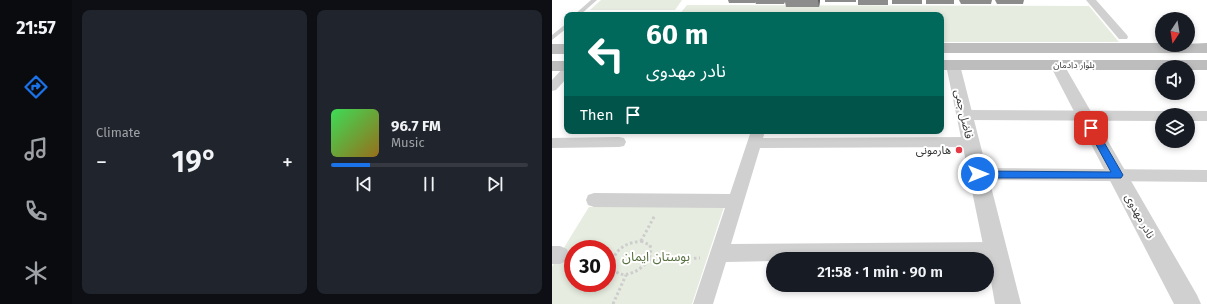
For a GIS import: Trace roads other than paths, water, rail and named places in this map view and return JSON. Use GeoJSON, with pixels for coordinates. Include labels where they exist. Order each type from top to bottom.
{"type":"FeatureCollection","features":[{"type":"Feature","properties":{"kind":"main road","name":"بلوار دادمان"},"geometry":{"type":"LineString","coordinates":[[944,48],[1207,48]]}},
{"type":"Feature","properties":{"kind":"main road"},"geometry":{"type":"LineString","coordinates":[[552,49],[564,49]]}},
{"type":"Feature","properties":{"kind":"main road","name":"بلوار دادمان"},"geometry":{"type":"LineString","coordinates":[[947,65],[1207,65]]}},
{"type":"Feature","properties":{"kind":"main road"},"geometry":{"type":"LineString","coordinates":[[552,66],[564,66]]}},
{"type":"Feature","properties":{"kind":"street"},"geometry":{"type":"LineString","coordinates":[[1091,0],[1123,37]]}},
{"type":"Feature","properties":{"kind":"street","name":"فاضل جمی"},"geometry":{"type":"LineString","coordinates":[[947,65],[965,115],[1008,304]]}},
{"type":"Feature","properties":{"kind":"street","name":"نادر مهدوی"},"geometry":{"type":"LineString","coordinates":[[1057,65],[1188,304]]}},
{"type":"Feature","properties":{"kind":"street"},"geometry":{"type":"LineString","coordinates":[[552,87],[564,74]]}},
{"type":"Feature","properties":{"kind":"street"},"geometry":{"type":"LineString","coordinates":[[965,115],[1155,116]]}},
{"type":"Feature","properties":{"kind":"street"},"geometry":{"type":"LineString","coordinates":[[1195,116],[1207,116]]}},
{"type":"Feature","properties":{"kind":"street"},"geometry":{"type":"LineString","coordinates":[[703,304],[713,255],[736,201],[756,137],[971,142]]}},
{"type":"Feature","properties":{"kind":"street"},"geometry":{"type":"LineString","coordinates":[[552,143],[619,142]]}},
{"type":"Feature","properties":{"kind":"street"},"geometry":{"type":"LineString","coordinates":[[978,174],[1207,176]]}},
{"type":"Feature","properties":{"kind":"street"},"geometry":{"type":"LineString","coordinates":[[594,200],[736,201]]}},
{"type":"Feature","properties":{"kind":"street"},"geometry":{"type":"LineString","coordinates":[[713,255],[996,252]]}},
{"type":"Feature","properties":{"kind":"lane"},"geometry":{"type":"LineString","coordinates":[[581,12],[594,0]]}},
{"type":"Feature","properties":{"kind":"lane"},"geometry":{"type":"LineString","coordinates":[[552,38],[564,27]]}},
{"type":"Feature","properties":{"kind":"place","name":"هارمونی"},"geometry":{"type":"Point","coordinates":[959,150]}},
{"type":"Feature","properties":{"kind":"park label","name":"بوستان ایمان"},"geometry":{"type":"Point","coordinates":[656,256]}}]}
